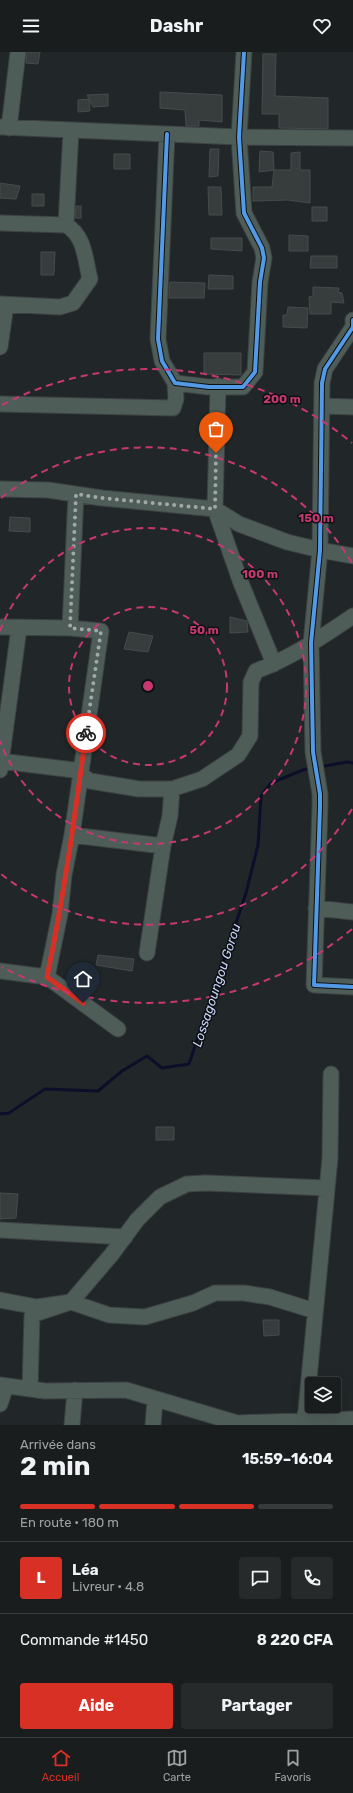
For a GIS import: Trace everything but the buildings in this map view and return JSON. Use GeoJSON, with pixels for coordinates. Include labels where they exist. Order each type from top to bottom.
{"type":"FeatureCollection","features":[{"type":"Feature","properties":{"kind":"street"},"geometry":{"type":"LineString","coordinates":[[18,52],[7,89],[4,128],[239,137],[353,138]]}},
{"type":"Feature","properties":{"kind":"street"},"geometry":{"type":"LineString","coordinates":[[175,382],[243,387],[255,372],[260,282],[264,258],[262,248],[244,213],[239,137],[244,52]]}},
{"type":"Feature","properties":{"kind":"street"},"geometry":{"type":"LineString","coordinates":[[66,225],[71,130]]}},
{"type":"Feature","properties":{"kind":"street"},"geometry":{"type":"LineString","coordinates":[[0,404],[173,408],[176,399],[175,382],[162,361],[158,338],[167,134]]}},
{"type":"Feature","properties":{"kind":"street"},"geometry":{"type":"LineString","coordinates":[[0,223],[66,225],[74,230],[81,241],[90,279],[73,303],[60,307],[3,304],[0,347]]}},
{"type":"Feature","properties":{"kind":"street"},"geometry":{"type":"LineString","coordinates":[[353,320],[353,327],[325,369],[322,382],[320,550],[311,643],[314,752],[320,794],[314,985],[353,987]]}},
{"type":"Feature","properties":{"kind":"street"},"geometry":{"type":"LineString","coordinates":[[218,386],[215,509],[238,577],[274,664]]}},
{"type":"Feature","properties":{"kind":"street"},"geometry":{"type":"LineString","coordinates":[[322,406],[353,407]]}},
{"type":"Feature","properties":{"kind":"street"},"geometry":{"type":"LineString","coordinates":[[0,489],[48,490],[102,498],[215,509],[239,524],[287,542],[353,556]]}},
{"type":"Feature","properties":{"kind":"street"},"geometry":{"type":"LineString","coordinates":[[70,628],[76,494]]}},
{"type":"Feature","properties":{"kind":"street"},"geometry":{"type":"LineString","coordinates":[[19,628],[0,764],[74,770],[81,773],[90,781],[102,784],[139,788],[172,788],[202,779],[238,755],[250,736],[251,682],[256,671],[274,664],[311,643],[353,616]]}},
{"type":"Feature","properties":{"kind":"street"},"geometry":{"type":"LineString","coordinates":[[0,628],[70,628],[101,631],[72,835],[64,875],[60,914],[47,977]]}},
{"type":"Feature","properties":{"kind":"street"},"geometry":{"type":"LineString","coordinates":[[147,953],[163,846],[170,816],[172,788]]}},
{"type":"Feature","properties":{"kind":"street"},"geometry":{"type":"LineString","coordinates":[[72,835],[163,846]]}},
{"type":"Feature","properties":{"kind":"street"},"geometry":{"type":"LineString","coordinates":[[316,908],[353,912]]}},
{"type":"Feature","properties":{"kind":"street"},"geometry":{"type":"LineString","coordinates":[[0,971],[47,977],[118,1028]]}},
{"type":"Feature","properties":{"kind":"street"},"geometry":{"type":"LineString","coordinates":[[303,1424],[327,1188],[332,1108],[331,1074]]}},
{"type":"Feature","properties":{"kind":"street"},"geometry":{"type":"LineString","coordinates":[[30,1389],[32,1315],[71,1302],[125,1237],[137,1220],[160,1197],[187,1184],[205,1183],[327,1188]]}},
{"type":"Feature","properties":{"kind":"street"},"geometry":{"type":"LineString","coordinates":[[0,1230],[125,1237]]}},
{"type":"Feature","properties":{"kind":"street"},"geometry":{"type":"LineString","coordinates":[[0,1300],[37,1307],[71,1302],[109,1315],[145,1317],[186,1305],[215,1293],[244,1293],[270,1297],[315,1311]]}},
{"type":"Feature","properties":{"kind":"street"},"geometry":{"type":"LineString","coordinates":[[0,1404],[3,1386],[30,1389],[126,1390],[155,1400],[237,1423],[303,1424],[353,1420]]}},
{"type":"Feature","properties":{"kind":"street"},"geometry":{"type":"LineString","coordinates":[[72,1425],[75,1390]]}},
{"type":"Feature","properties":{"kind":"street"},"geometry":{"type":"LineString","coordinates":[[153,1425],[155,1400]]}},
{"type":"Feature","properties":{"kind":"waterway","name":"Lossagoungou Gorou"},"geometry":{"type":"LineString","coordinates":[[319,767],[347,762],[353,763]]}},
{"type":"Feature","properties":{"kind":"waterway","name":"Lossagoungou Gorou"},"geometry":{"type":"LineString","coordinates":[[0,1114],[9,1113],[45,1089],[98,1091],[122,1071],[147,1056],[162,1068],[189,1064],[246,893],[258,845],[261,796],[271,783],[303,770],[312,768]]}},
{"type":"Feature","properties":{"kind":"cycle path"},"geometry":{"type":"LineString","coordinates":[[167,134],[158,339],[162,361],[175,383],[209,387],[243,387],[255,372],[260,282],[264,258],[262,248],[244,213],[239,137],[244,52]]}},
{"type":"Feature","properties":{"kind":"cycle path"},"geometry":{"type":"LineString","coordinates":[[353,320],[353,327],[325,369],[322,383],[320,550],[311,643],[313,752],[320,794],[314,985],[353,987]]}},
{"type":"Feature","properties":{"kind":"way so far"},"geometry":{"type":"LineString","coordinates":[[86,733],[101,631],[70,628],[76,494],[215,509],[216,453]]}},
{"type":"Feature","properties":{"kind":"route"},"geometry":{"type":"LineString","coordinates":[[83,1003],[47,977],[60,914],[64,875],[72,835],[86,733]]}}]}
